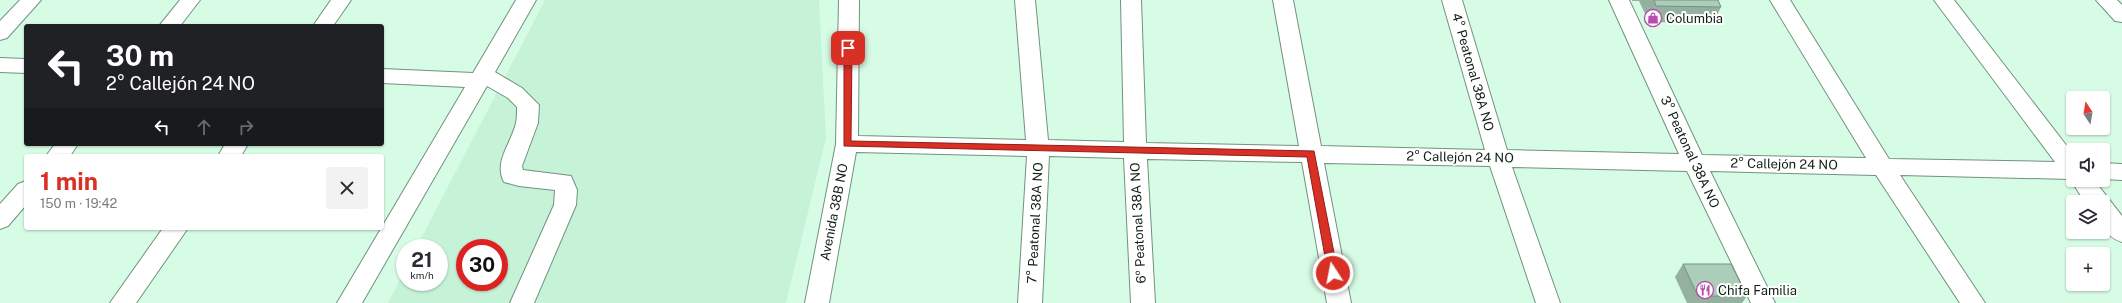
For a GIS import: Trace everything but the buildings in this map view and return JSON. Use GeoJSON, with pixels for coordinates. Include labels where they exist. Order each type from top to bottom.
{"type":"FeatureCollection","features":[{"type":"Feature","properties":{"kind":"street"},"geometry":{"type":"LineString","coordinates":[[0,33],[31,0]]}},
{"type":"Feature","properties":{"kind":"street"},"geometry":{"type":"LineString","coordinates":[[171,24],[190,0]]}},
{"type":"Feature","properties":{"kind":"street"},"geometry":{"type":"LineString","coordinates":[[324,24],[341,0]]}},
{"type":"Feature","properties":{"kind":"street"},"geometry":{"type":"LineString","coordinates":[[349,303],[526,0]]}},
{"type":"Feature","properties":{"kind":"street","name":"Avenida 38B NO"},"geometry":{"type":"LineString","coordinates":[[817,303],[847,144],[849,0]]}},
{"type":"Feature","properties":{"kind":"street","name":"7° Peatonal 38A NO"},"geometry":{"type":"LineString","coordinates":[[1025,0],[1038,148],[1030,303]]}},
{"type":"Feature","properties":{"kind":"street","name":"6º Peatonal 38A NO"},"geometry":{"type":"LineString","coordinates":[[1131,0],[1135,150],[1142,303]]}},
{"type":"Feature","properties":{"kind":"street"},"geometry":{"type":"LineString","coordinates":[[1283,0],[1339,303]]}},
{"type":"Feature","properties":{"kind":"street","name":"4° Peatonal 38A NO"},"geometry":{"type":"LineString","coordinates":[[1452,0],[1498,158],[1548,303]]}},
{"type":"Feature","properties":{"kind":"street","name":"3° Peatonal 38A NO"},"geometry":{"type":"LineString","coordinates":[[1619,0],[1694,162],[1763,303]]}},
{"type":"Feature","properties":{"kind":"street"},"geometry":{"type":"LineString","coordinates":[[1780,0],[1882,166],[1973,303]]}},
{"type":"Feature","properties":{"kind":"street"},"geometry":{"type":"LineString","coordinates":[[1944,0],[2066,161]]}},
{"type":"Feature","properties":{"kind":"street"},"geometry":{"type":"LineString","coordinates":[[2106,0],[2122,16]]}},
{"type":"Feature","properties":{"kind":"street"},"geometry":{"type":"LineString","coordinates":[[0,65],[24,66]]}},
{"type":"Feature","properties":{"kind":"street"},"geometry":{"type":"LineString","coordinates":[[384,76],[481,77],[515,93],[528,105],[527,123],[511,166],[512,176],[563,182],[566,190],[565,206],[522,303]]}},
{"type":"Feature","properties":{"kind":"street","name":"2° Callejón 24 NO"},"geometry":{"type":"LineString","coordinates":[[847,144],[2066,170]]}},
{"type":"Feature","properties":{"kind":"street"},"geometry":{"type":"LineString","coordinates":[[59,154],[66,146]]}},
{"type":"Feature","properties":{"kind":"street"},"geometry":{"type":"LineString","coordinates":[[2110,171],[2122,172]]}},
{"type":"Feature","properties":{"kind":"street"},"geometry":{"type":"LineString","coordinates":[[2086,187],[2093,195]]}},
{"type":"Feature","properties":{"kind":"street"},"geometry":{"type":"LineString","coordinates":[[0,220],[24,192]]}},
{"type":"Feature","properties":{"kind":"street"},"geometry":{"type":"LineString","coordinates":[[2110,218],[2122,233]]}},
{"type":"Feature","properties":{"kind":"street"},"geometry":{"type":"LineString","coordinates":[[122,303],[175,230]]}},
{"type":"Feature","properties":{"kind":"shaded area"},"geometry":{"type":"Polygon","coordinates":[[[545,0],[819,0],[826,138],[786,303],[388,303],[396,287],[396,291],[448,291],[448,239],[421,239],[545,0]]]}},
{"type":"Feature","properties":{"kind":"place","name":"Columbia"},"geometry":{"type":"Point","coordinates":[1653,18]}},
{"type":"Feature","properties":{"kind":"place","name":"Chifa Familia"},"geometry":{"type":"Point","coordinates":[1705,290]}},
{"type":"Feature","properties":{"kind":"route"},"geometry":{"type":"LineString","coordinates":[[848,48],[847,144],[1311,154],[1333,273]]}}]}
